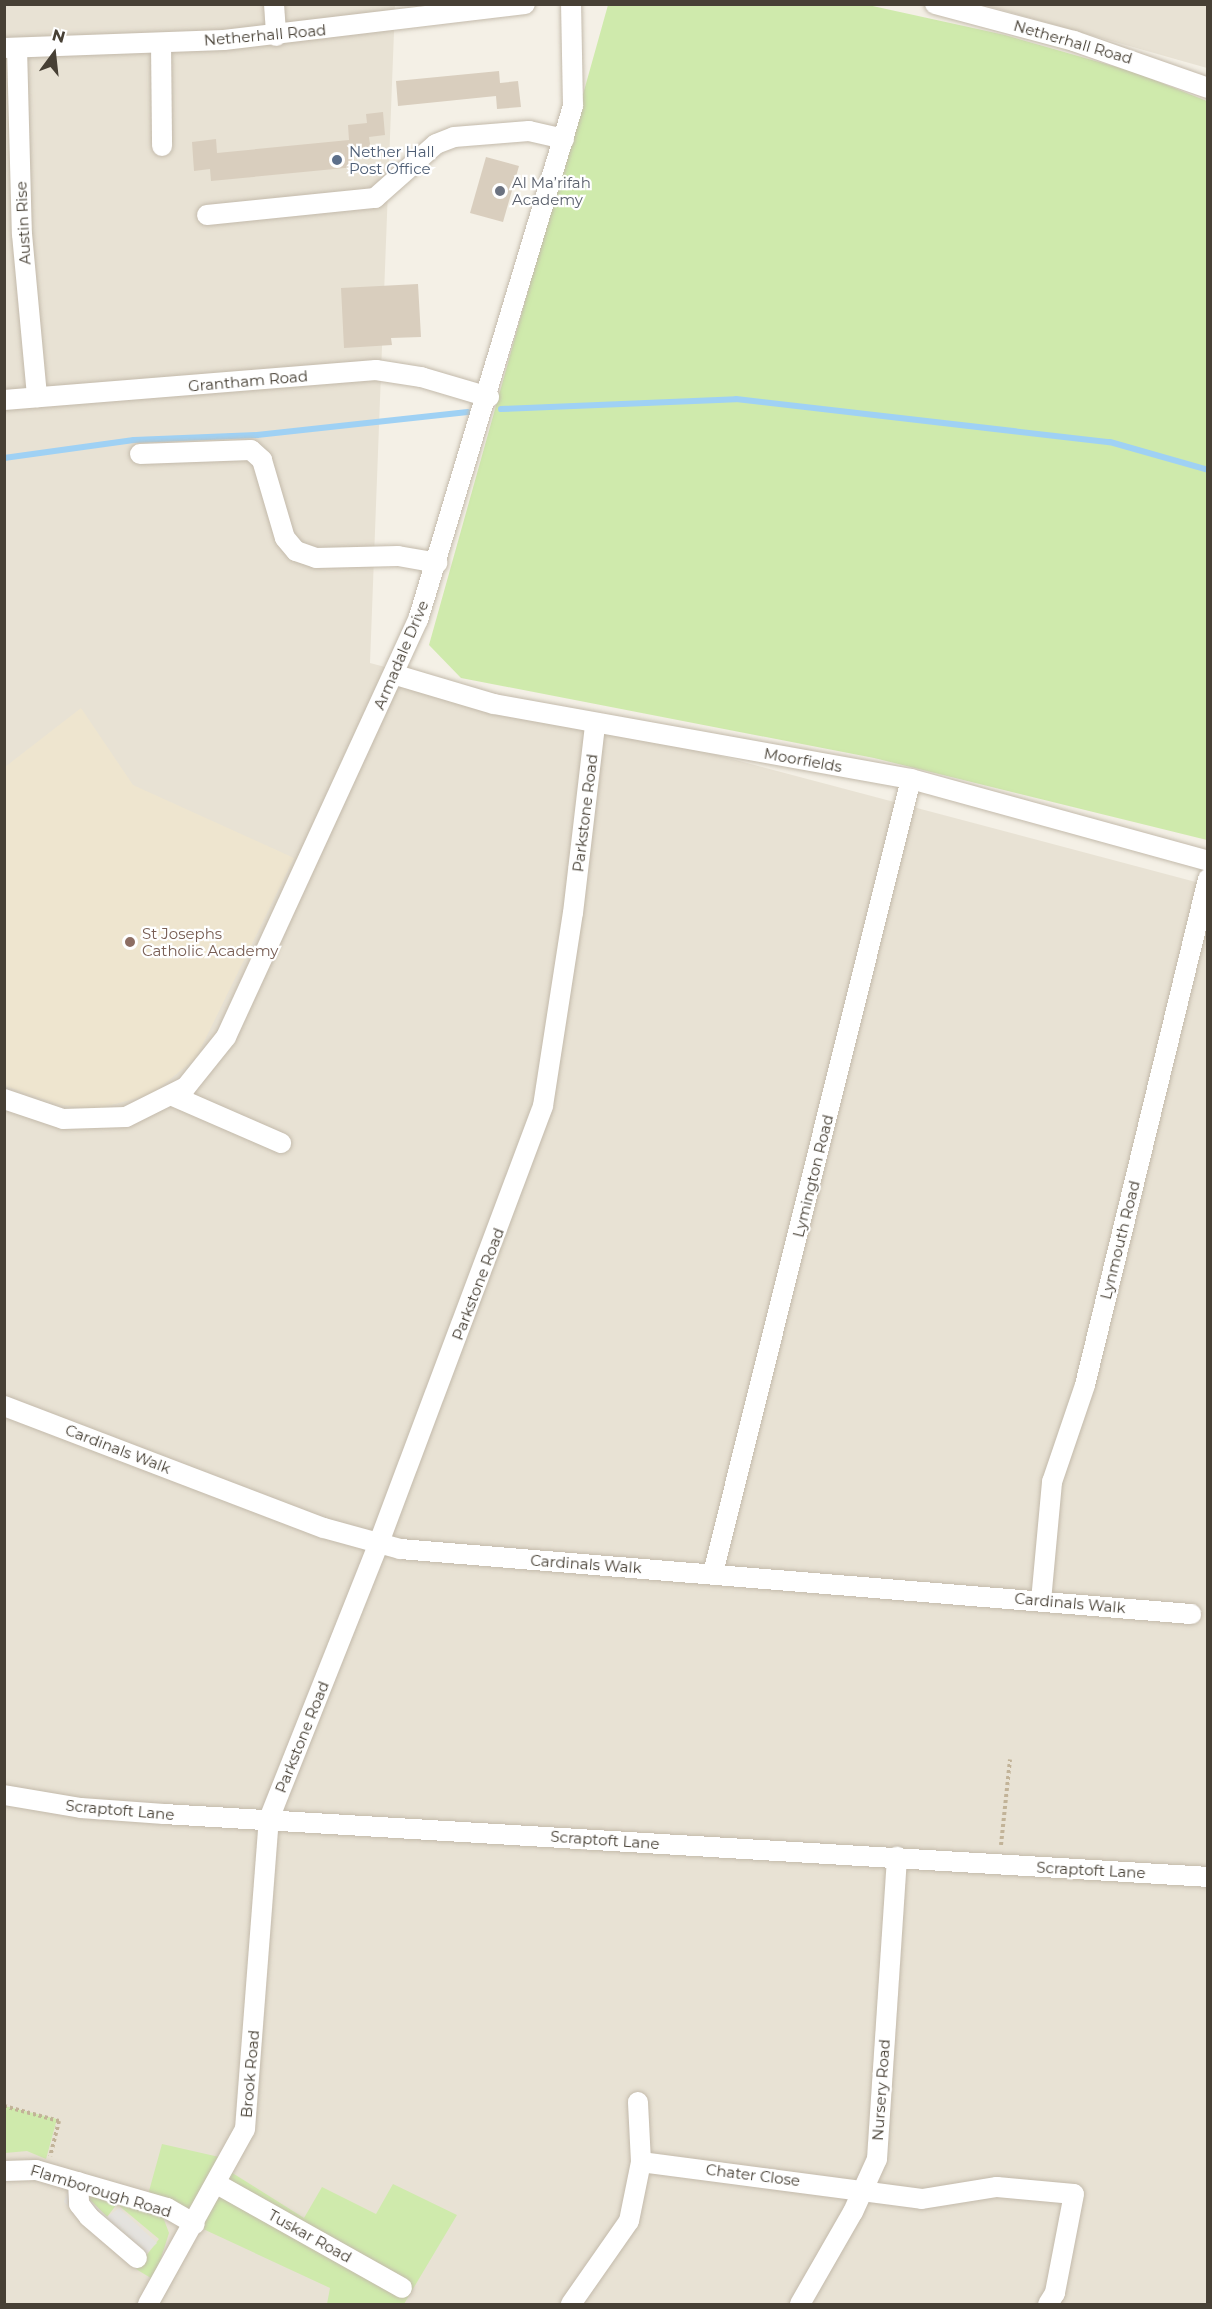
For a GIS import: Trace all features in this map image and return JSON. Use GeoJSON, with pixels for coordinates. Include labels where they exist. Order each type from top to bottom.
{"type":"FeatureCollection","features":[{"type":"Feature","properties":{"kind":"street"},"geometry":{"type":"LineString","coordinates":[[274,4],[276,36]]}},
{"type":"Feature","properties":{"kind":"street","name":"Netherhall Road"},"geometry":{"type":"LineString","coordinates":[[11,48],[276,36],[525,4]]}},
{"type":"Feature","properties":{"kind":"street","name":"Armadale Drive"},"geometry":{"type":"LineString","coordinates":[[4,1099],[43,1113],[84,1121],[126,1117],[173,1096],[198,1076],[226,1037],[298,874],[396,675],[437,563],[489,397],[573,106],[575,74],[571,4]]}},
{"type":"Feature","properties":{"kind":"street","name":"Netherhall Road"},"geometry":{"type":"LineString","coordinates":[[935,4],[1095,47],[1208,88]]}},
{"type":"Feature","properties":{"kind":"street"},"geometry":{"type":"LineString","coordinates":[[161,43],[162,146]]}},
{"type":"Feature","properties":{"kind":"street","name":"Austin Rise"},"geometry":{"type":"LineString","coordinates":[[11,48],[13,234],[37,397]]}},
{"type":"Feature","properties":{"kind":"street"},"geometry":{"type":"LineString","coordinates":[[207,215],[375,198],[436,144],[454,137],[529,131],[564,139]]}},
{"type":"Feature","properties":{"kind":"street","name":"Grantham Road"},"geometry":{"type":"LineString","coordinates":[[4,400],[376,370],[421,377],[489,397]]}},
{"type":"Feature","properties":{"kind":"street"},"geometry":{"type":"LineString","coordinates":[[140,454],[251,450],[262,460],[285,538],[296,551],[316,558],[398,556],[437,563]]}},
{"type":"Feature","properties":{"kind":"street","name":"Moorfields"},"geometry":{"type":"LineString","coordinates":[[396,675],[494,704],[596,725],[911,779],[1208,861]]}},
{"type":"Feature","properties":{"kind":"street","name":"Parkstone Road"},"geometry":{"type":"LineString","coordinates":[[269,1819],[378,1545],[543,1106],[573,913],[596,725]]}},
{"type":"Feature","properties":{"kind":"street","name":"Lymington Road"},"geometry":{"type":"LineString","coordinates":[[713,1573],[911,779]]}},
{"type":"Feature","properties":{"kind":"street","name":"Lynmouth Road"},"geometry":{"type":"LineString","coordinates":[[1041,1601],[1052,1482],[1085,1385],[1208,879]]}},
{"type":"Feature","properties":{"kind":"street"},"geometry":{"type":"LineString","coordinates":[[173,1096],[281,1143]]}},
{"type":"Feature","properties":{"kind":"street","name":"Cardinals Walk"},"geometry":{"type":"LineString","coordinates":[[4,1406],[378,1545],[1191,1614]]}},
{"type":"Feature","properties":{"kind":"street","name":"Scraptoft Lane"},"geometry":{"type":"LineString","coordinates":[[4,1795],[81,1808],[1208,1877]]}},
{"type":"Feature","properties":{"kind":"street","name":"Brook Road"},"geometry":{"type":"LineString","coordinates":[[148,2304],[240,2143],[248,2117],[269,1819]]}},
{"type":"Feature","properties":{"kind":"street","name":"Nursery Road"},"geometry":{"type":"LineString","coordinates":[[800,2304],[865,2189],[877,2159],[897,1857]]}},
{"type":"Feature","properties":{"kind":"street"},"geometry":{"type":"LineString","coordinates":[[571,2304],[629,2221],[641,2162],[638,2102]]}},
{"type":"Feature","properties":{"kind":"street","name":"Chater Close"},"geometry":{"type":"LineString","coordinates":[[641,2162],[865,2189],[922,2199],[997,2187],[1074,2194],[1055,2293],[1048,2304]]}},
{"type":"Feature","properties":{"kind":"street","name":"Flamborough Road"},"geometry":{"type":"LineString","coordinates":[[4,2171],[27,2168],[78,2182],[168,2208],[195,2224]]}},
{"type":"Feature","properties":{"kind":"street"},"geometry":{"type":"LineString","coordinates":[[78,2182],[79,2204],[89,2217],[137,2258]]}},
{"type":"Feature","properties":{"kind":"street","name":"Tuskar Road"},"geometry":{"type":"LineString","coordinates":[[217,2184],[402,2288]]}},
{"type":"Feature","properties":{"kind":"path"},"geometry":{"type":"LineString","coordinates":[[999,1864],[1010,1759]]}},
{"type":"Feature","properties":{"kind":"path"},"geometry":{"type":"LineString","coordinates":[[4,2106],[59,2121],[46,2174]]}},
{"type":"Feature","properties":{"kind":"shaded area"},"geometry":{"type":"Polygon","coordinates":[[[5,5],[395,5],[370,663],[1207,885],[1207,2304],[5,2304],[5,5]]]}},
{"type":"Feature","properties":{"kind":"shaded area"},"geometry":{"type":"Polygon","coordinates":[[[984,5],[1207,5],[1207,68],[984,5]]]}},
{"type":"Feature","properties":{"kind":"shaded area","name":"St Josephs Catholic Academy"},"geometry":{"type":"Polygon","coordinates":[[[81,708],[133,785],[294,858],[196,1058],[152,1094],[97,1109],[60,1105],[5,1086],[5,767],[81,708]]]}},
{"type":"Feature","properties":{"kind":"shaded area"},"geometry":{"type":"Polygon","coordinates":[[[71,2181],[107,2217],[119,2208],[157,2243],[133,2266],[64,2202],[71,2181]]]}},
{"type":"Feature","properties":{"kind":"green space"},"geometry":{"type":"Polygon","coordinates":[[[608,5],[868,5],[1005,35],[1134,72],[1207,101],[1207,840],[874,758],[461,678],[429,645],[608,5]]]}},
{"type":"Feature","properties":{"kind":"green space"},"geometry":{"type":"Polygon","coordinates":[[[5,2106],[57,2119],[46,2159],[27,2151],[5,2153],[5,2106]]]}},
{"type":"Feature","properties":{"kind":"green space"},"geometry":{"type":"Polygon","coordinates":[[[162,2144],[228,2159],[226,2169],[304,2218],[322,2187],[376,2214],[393,2184],[457,2215],[404,2304],[327,2304],[330,2288],[160,2209],[169,2233],[154,2280],[136,2269],[159,2239],[117,2204],[107,2217],[87,2197],[87,2185],[146,2202],[162,2144]]]}},
{"type":"Feature","properties":{"kind":"building"},"geometry":{"type":"Polygon","coordinates":[[[499,71],[500,83],[518,81],[521,107],[497,109],[496,96],[398,106],[396,81],[499,71]]]}},
{"type":"Feature","properties":{"kind":"building"},"geometry":{"type":"Polygon","coordinates":[[[383,112],[385,135],[369,137],[371,151],[354,153],[355,167],[211,181],[210,169],[194,171],[192,142],[216,139],[217,153],[349,140],[348,125],[367,123],[366,114],[383,112]]]}},
{"type":"Feature","properties":{"kind":"building"},"geometry":{"type":"Polygon","coordinates":[[[486,157],[519,166],[503,222],[470,213],[486,157]]]}},
{"type":"Feature","properties":{"kind":"building"},"geometry":{"type":"Polygon","coordinates":[[[418,284],[421,337],[391,338],[392,345],[344,348],[341,288],[418,284]]]}},
{"type":"Feature","properties":{"kind":"waterway"},"geometry":{"type":"LineString","coordinates":[[501,409],[736,399],[1110,442],[1208,470]]}},
{"type":"Feature","properties":{"kind":"waterway"},"geometry":{"type":"LineString","coordinates":[[4,458],[134,440],[257,435],[468,412]]}},
{"type":"Feature","properties":{"kind":"place","name":"Nether Hall Post Office"},"geometry":{"type":"Point","coordinates":[337,160]}},
{"type":"Feature","properties":{"kind":"place","name":"Al Ma’rifah Academy"},"geometry":{"type":"Point","coordinates":[500,191]}},
{"type":"Feature","properties":{"kind":"place","name":"St Josephs Catholic Academy"},"geometry":{"type":"Point","coordinates":[130,942]}}]}
